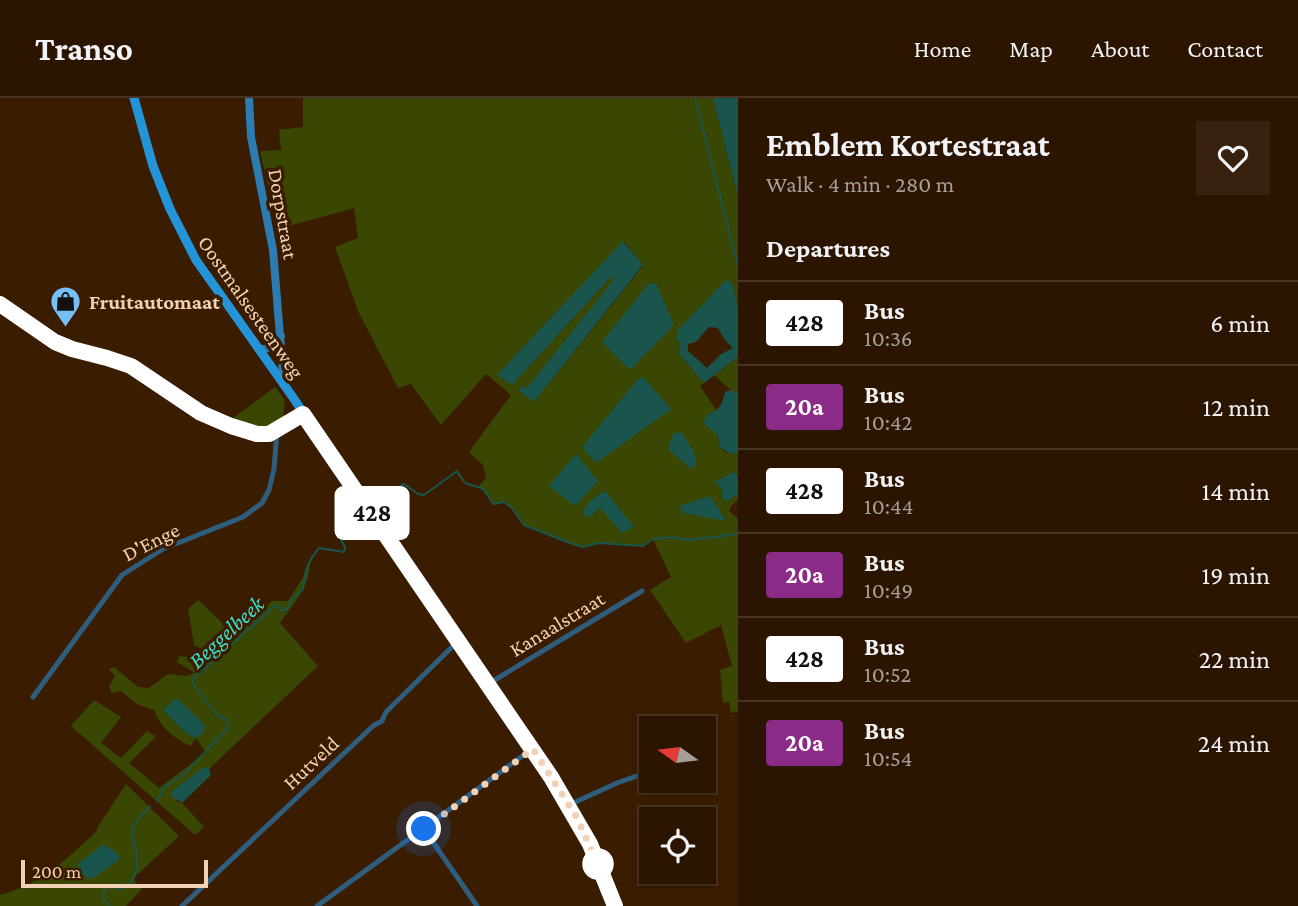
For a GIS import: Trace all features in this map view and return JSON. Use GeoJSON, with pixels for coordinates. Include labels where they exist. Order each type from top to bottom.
{"type":"FeatureCollection","features":[{"type":"Feature","properties":{"kind":"main road","name":"Oostmalsesteenweg"},"geometry":{"type":"LineString","coordinates":[[134,98],[153,166],[183,237],[209,281],[284,385],[533,749],[569,805],[615,906]]}},
{"type":"Feature","properties":{"kind":"street","name":"Dorpstraat"},"geometry":{"type":"LineString","coordinates":[[249,98],[251,137],[273,250],[284,385]]}},
{"type":"Feature","properties":{"kind":"street"},"geometry":{"type":"LineString","coordinates":[[0,304],[65,347],[131,366],[211,418],[257,434],[269,434],[303,414]]}},
{"type":"Feature","properties":{"kind":"street"},"geometry":{"type":"LineString","coordinates":[[259,350],[281,341]]}},
{"type":"Feature","properties":{"kind":"street"},"geometry":{"type":"LineString","coordinates":[[265,359],[281,341]]}},
{"type":"Feature","properties":{"kind":"street","name":"D'Enge"},"geometry":{"type":"LineString","coordinates":[[33,696],[121,575],[163,549],[243,517],[262,503],[269,490],[274,469],[276,431]]}},
{"type":"Feature","properties":{"kind":"street","name":"Kanaalstraat"},"geometry":{"type":"LineString","coordinates":[[488,684],[642,591]]}},
{"type":"Feature","properties":{"kind":"street","name":"Hutveld"},"geometry":{"type":"LineString","coordinates":[[182,906],[373,726],[382,721],[386,712],[459,640]]}},
{"type":"Feature","properties":{"kind":"street"},"geometry":{"type":"LineString","coordinates":[[317,906],[533,749]]}},
{"type":"Feature","properties":{"kind":"street"},"geometry":{"type":"LineString","coordinates":[[569,805],[639,775]]}},
{"type":"Feature","properties":{"kind":"street"},"geometry":{"type":"LineString","coordinates":[[424,829],[477,906]]}},
{"type":"Feature","properties":{"kind":"green space"},"geometry":{"type":"Polygon","coordinates":[[[303,98],[713,98],[738,197],[738,309],[732,283],[682,343],[678,353],[704,383],[700,386],[717,411],[707,415],[718,435],[719,446],[726,453],[738,453],[738,477],[734,472],[722,494],[726,502],[738,494],[738,500],[729,511],[738,519],[738,711],[731,713],[729,702],[723,703],[720,670],[732,666],[721,625],[686,643],[650,590],[671,577],[653,539],[643,546],[598,543],[583,547],[524,525],[512,508],[504,502],[493,504],[479,486],[486,478],[483,465],[469,452],[511,395],[486,374],[441,425],[411,384],[398,388],[358,311],[335,247],[358,238],[354,208],[278,229],[260,151],[281,150],[279,130],[303,127],[303,98]],[[624,241],[498,374],[512,385],[611,277],[615,279],[527,389],[519,391],[534,402],[643,266],[624,241]]]}},
{"type":"Feature","properties":{"kind":"green space"},"geometry":{"type":"Polygon","coordinates":[[[738,357],[738,392],[735,394],[714,375],[738,357]]]}},
{"type":"Feature","properties":{"kind":"green space"},"geometry":{"type":"Polygon","coordinates":[[[275,387],[285,401],[283,416],[286,419],[264,430],[228,422],[275,387]]]}},
{"type":"Feature","properties":{"kind":"green space"},"geometry":{"type":"Polygon","coordinates":[[[309,561],[305,586],[280,623],[318,666],[209,769],[204,767],[176,801],[182,803],[204,827],[195,835],[71,726],[94,700],[121,717],[101,743],[121,758],[147,731],[156,737],[129,763],[159,788],[206,753],[196,738],[191,746],[173,736],[160,722],[154,710],[137,704],[121,691],[112,693],[109,686],[115,676],[109,669],[114,667],[138,687],[149,688],[168,674],[185,676],[195,673],[177,662],[179,656],[188,657],[199,666],[210,654],[194,645],[188,609],[198,600],[236,636],[272,601],[288,601],[304,576],[309,561]]]}},
{"type":"Feature","properties":{"kind":"green space"},"geometry":{"type":"Polygon","coordinates":[[[126,784],[179,836],[138,872],[134,880],[142,889],[126,906],[0,906],[0,895],[41,877],[64,861],[97,831],[126,784]]]}},
{"type":"Feature","properties":{"kind":"water"},"geometry":{"type":"Polygon","coordinates":[[[713,98],[738,98],[738,197],[713,98]]]}},
{"type":"Feature","properties":{"kind":"water"},"geometry":{"type":"Polygon","coordinates":[[[623,241],[643,265],[534,402],[519,391],[522,386],[527,388],[614,279],[611,277],[512,385],[497,375],[623,241]]]}},
{"type":"Feature","properties":{"kind":"water"},"geometry":{"type":"Polygon","coordinates":[[[726,280],[732,283],[738,309],[738,357],[704,383],[678,353],[681,343],[676,340],[678,330],[726,280]],[[709,327],[696,342],[688,344],[688,351],[707,368],[721,354],[733,348],[718,328],[709,327]]]}},
{"type":"Feature","properties":{"kind":"water"},"geometry":{"type":"Polygon","coordinates":[[[649,283],[656,284],[674,325],[630,370],[602,342],[649,283]]]}},
{"type":"Feature","properties":{"kind":"water"},"geometry":{"type":"Polygon","coordinates":[[[643,377],[671,409],[596,463],[582,447],[638,379],[643,377]]]}},
{"type":"Feature","properties":{"kind":"water"},"geometry":{"type":"Polygon","coordinates":[[[725,392],[738,392],[738,453],[727,452],[719,446],[718,435],[703,423],[707,415],[720,406],[725,392]]]}},
{"type":"Feature","properties":{"kind":"water"},"geometry":{"type":"Polygon","coordinates":[[[681,432],[694,452],[696,464],[691,469],[668,449],[673,434],[681,432]]]}},
{"type":"Feature","properties":{"kind":"water"},"geometry":{"type":"Polygon","coordinates":[[[576,454],[598,481],[575,506],[549,486],[576,454]]]}},
{"type":"Feature","properties":{"kind":"water"},"geometry":{"type":"Polygon","coordinates":[[[735,472],[738,477],[738,494],[726,502],[722,497],[722,488],[714,482],[735,472]]]}},
{"type":"Feature","properties":{"kind":"water"},"geometry":{"type":"Polygon","coordinates":[[[604,491],[634,527],[622,533],[600,508],[589,517],[585,516],[583,510],[604,491]]]}},
{"type":"Feature","properties":{"kind":"water"},"geometry":{"type":"Polygon","coordinates":[[[710,496],[726,521],[683,513],[679,506],[710,496]]]}},
{"type":"Feature","properties":{"kind":"water"},"geometry":{"type":"Polygon","coordinates":[[[176,698],[205,727],[203,733],[195,738],[187,734],[163,710],[176,698]]]}},
{"type":"Feature","properties":{"kind":"water"},"geometry":{"type":"Polygon","coordinates":[[[204,767],[209,769],[211,775],[182,803],[171,796],[172,791],[204,767]]]}},
{"type":"Feature","properties":{"kind":"water"},"geometry":{"type":"Polygon","coordinates":[[[102,845],[111,848],[119,856],[119,860],[88,879],[78,864],[102,845]]]}},
{"type":"Feature","properties":{"kind":"waterway"},"geometry":{"type":"LineString","coordinates":[[695,98],[738,266]]}},
{"type":"Feature","properties":{"kind":"waterway","name":"Beggelbeek"},"geometry":{"type":"LineString","coordinates":[[379,502],[387,493],[404,484],[424,495],[457,471],[465,483],[484,489],[493,504],[504,502],[512,508],[524,525],[583,547],[598,543],[643,546],[653,539],[671,537],[689,540],[738,534]]}},
{"type":"Feature","properties":{"kind":"waterway","name":"Beggelbeek"},"geometry":{"type":"LineString","coordinates":[[157,801],[164,787],[183,775],[228,728],[227,720],[217,715],[193,684],[193,679],[272,608],[279,605],[281,611],[287,609],[292,598],[303,589],[307,567],[315,553],[319,548],[344,552],[345,547],[336,531],[348,520],[360,515]]}},
{"type":"Feature","properties":{"kind":"waterway","name":"Beggelbeek"},"geometry":{"type":"LineString","coordinates":[[109,906],[103,899],[104,891],[109,886],[122,889],[136,873],[137,856],[132,838],[133,830],[150,806]]}},
{"type":"Feature","properties":{"kind":"bus line","name":"428"},"geometry":{"type":"LineString","coordinates":[[0,304],[55,342],[131,366],[201,413],[231,426],[257,434],[269,434],[303,414],[576,816],[615,906]]}},
{"type":"Feature","properties":{"kind":"place","name":"Fruitautomaat"},"geometry":{"type":"Point","coordinates":[66,329]}},
{"type":"Feature","properties":{"kind":"route"},"geometry":{"type":"LineString","coordinates":[[424,829],[533,749],[576,816],[598,864]]}}]}
